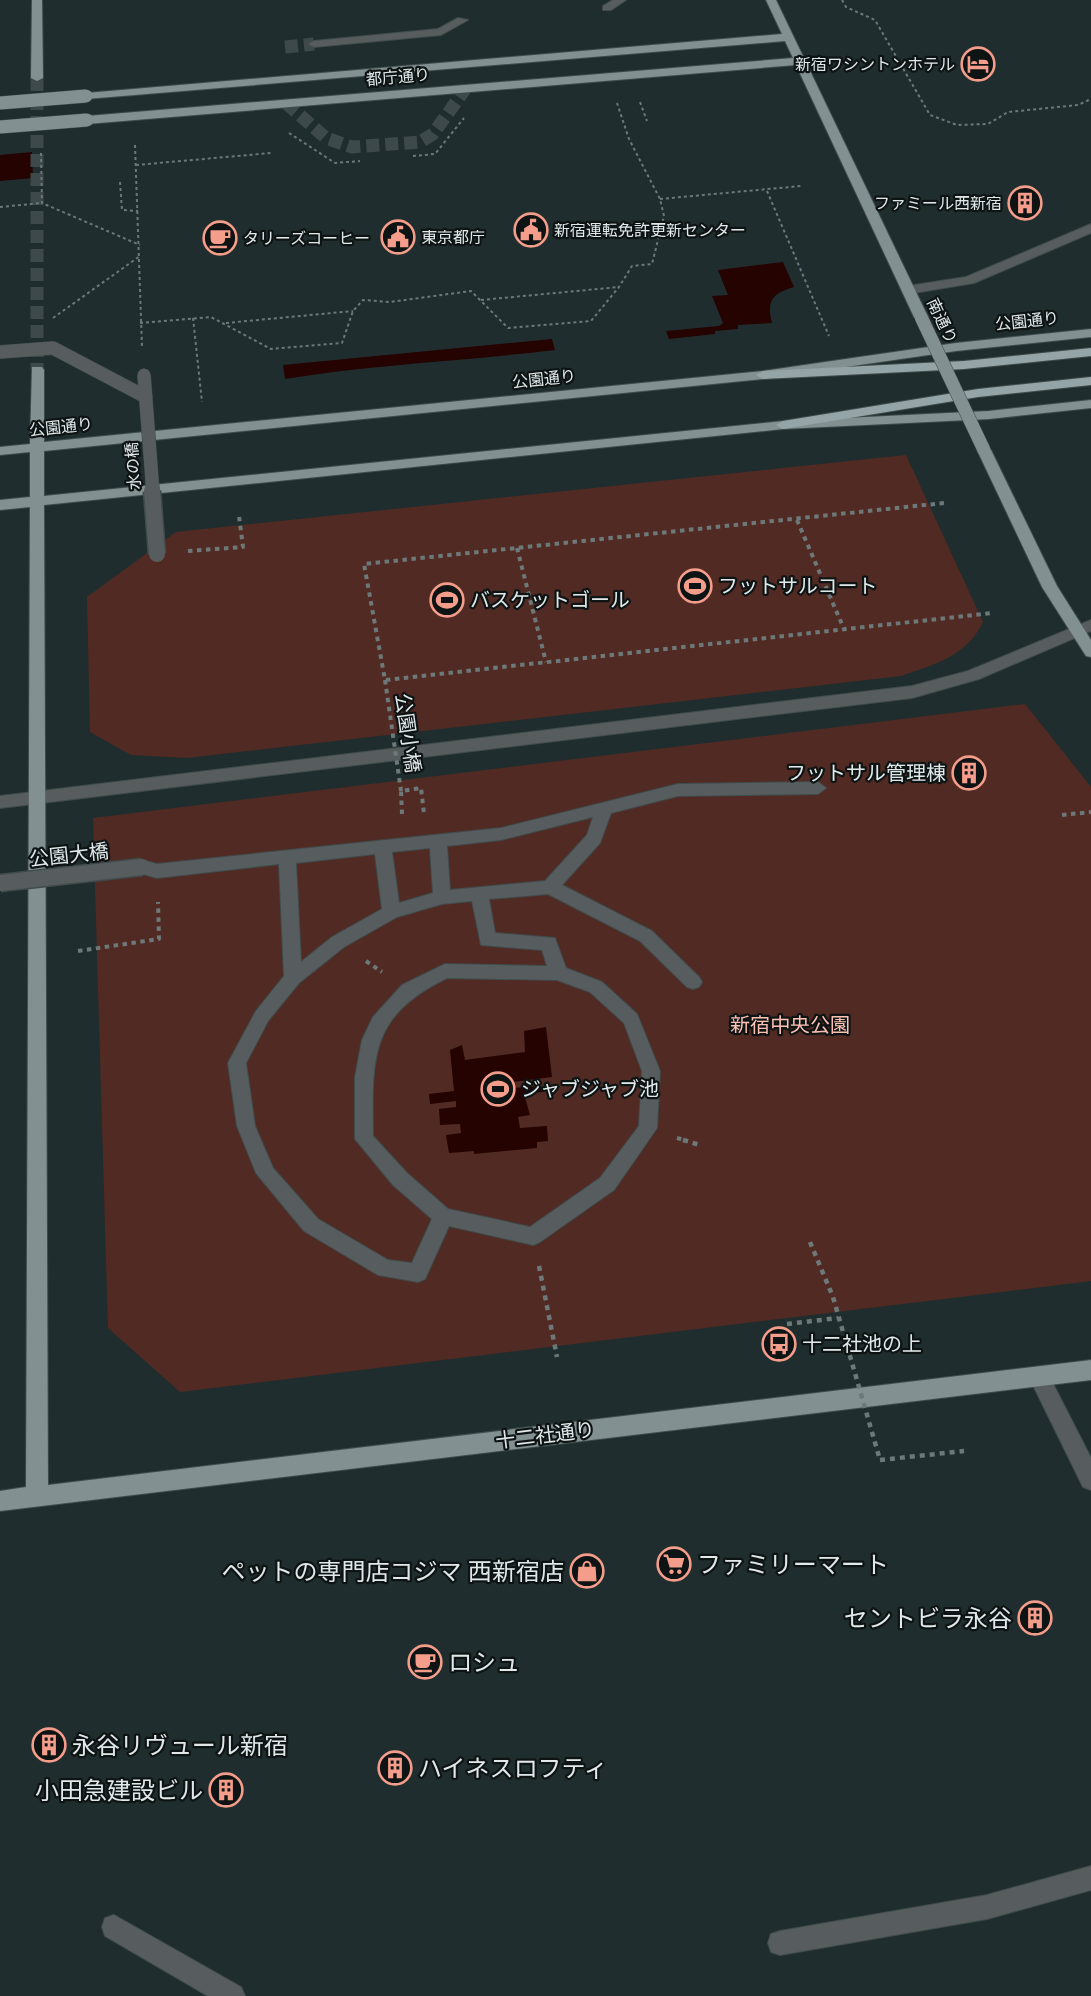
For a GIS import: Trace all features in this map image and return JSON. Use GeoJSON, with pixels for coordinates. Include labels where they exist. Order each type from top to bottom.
{"type":"FeatureCollection","features":[{"type":"Feature","properties":{"kind":"highway"},"geometry":{"type":"LineString","coordinates":[[763,375],[964,365],[1091,352]]}},
{"type":"Feature","properties":{"kind":"highway"},"geometry":{"type":"LineString","coordinates":[[783,424],[978,393],[1091,381]]}},
{"type":"Feature","properties":{"kind":"main road"},"geometry":{"type":"LineString","coordinates":[[37,0],[37,78]]}},
{"type":"Feature","properties":{"kind":"main road","name":"南通り"},"geometry":{"type":"LineString","coordinates":[[771,0],[1050,587],[1084,628],[1091,652]]}},
{"type":"Feature","properties":{"kind":"main road","name":"都庁通り"},"geometry":{"type":"LineString","coordinates":[[0,103],[788,37]]}},
{"type":"Feature","properties":{"kind":"main road","name":"都庁通り"},"geometry":{"type":"LineString","coordinates":[[0,127],[799,61]]}},
{"type":"Feature","properties":{"kind":"main road","name":"公園通り"},"geometry":{"type":"LineString","coordinates":[[0,451],[763,375],[956,347],[1091,333]]}},
{"type":"Feature","properties":{"kind":"main road"},"geometry":{"type":"LineString","coordinates":[[37,370],[37,1496]]}},
{"type":"Feature","properties":{"kind":"main road"},"geometry":{"type":"LineString","coordinates":[[0,505],[783,424],[989,415],[1091,404]]}},
{"type":"Feature","properties":{"kind":"main road","name":"十二社通り"},"geometry":{"type":"LineString","coordinates":[[0,1501],[1091,1370]]}},
{"type":"Feature","properties":{"kind":"street"},"geometry":{"type":"LineString","coordinates":[[607,8],[621,0]]}},
{"type":"Feature","properties":{"kind":"street"},"geometry":{"type":"LineString","coordinates":[[314,44],[441,32],[462,20]]}},
{"type":"Feature","properties":{"kind":"street"},"geometry":{"type":"LineString","coordinates":[[908,290],[969,280],[1091,228]]}},
{"type":"Feature","properties":{"kind":"street"},"geometry":{"type":"LineString","coordinates":[[2,351],[53,348],[146,397]]}},
{"type":"Feature","properties":{"kind":"street","name":"水の橋"},"geometry":{"type":"LineString","coordinates":[[144,375],[157,554]]}},
{"type":"Feature","properties":{"kind":"street"},"geometry":{"type":"LineString","coordinates":[[0,801],[912,692],[973,675],[1084,628]]}},
{"type":"Feature","properties":{"kind":"street","name":"公園大橋"},"geometry":{"type":"LineString","coordinates":[[0,883],[438,842],[501,834],[678,790],[818,788]]}},
{"type":"Feature","properties":{"kind":"street"},"geometry":{"type":"LineString","coordinates":[[550,887],[594,838],[604,809]]}},
{"type":"Feature","properties":{"kind":"street"},"geometry":{"type":"LineString","coordinates":[[438,842],[442,897]]}},
{"type":"Feature","properties":{"kind":"street"},"geometry":{"type":"LineString","coordinates":[[382,847],[391,912]]}},
{"type":"Feature","properties":{"kind":"street"},"geometry":{"type":"LineString","coordinates":[[287,856],[293,978]]}},
{"type":"Feature","properties":{"kind":"street"},"geometry":{"type":"LineString","coordinates":[[443,1216],[418,1273],[385,1269],[311,1225],[266,1173],[246,1126],[237,1063],[262,1016],[293,978],[338,942],[391,912],[442,897],[550,887],[646,936],[693,982]]}},
{"type":"Feature","properties":{"kind":"street"},"geometry":{"type":"LineString","coordinates":[[479,893],[487,940],[549,943],[558,973]]}},
{"type":"Feature","properties":{"kind":"street"},"geometry":{"type":"LineString","coordinates":[[445,971],[558,973],[596,987],[631,1018],[651,1071],[648,1128],[608,1184],[533,1236],[443,1216],[400,1179],[364,1139],[363,1062],[375,1025],[408,990],[445,971]]}},
{"type":"Feature","properties":{"kind":"street"},"geometry":{"type":"LineString","coordinates":[[1039,1377],[1091,1480]]}},
{"type":"Feature","properties":{"kind":"street"},"geometry":{"type":"LineString","coordinates":[[780,1943],[987,1907],[1091,1878]]}},
{"type":"Feature","properties":{"kind":"street"},"geometry":{"type":"LineString","coordinates":[[114,1927],[232,1996]]}},
{"type":"Feature","properties":{"kind":"path"},"geometry":{"type":"LineString","coordinates":[[842,0],[846,7],[875,20],[930,115],[957,125],[988,124],[1008,112],[1078,105],[1091,99]]}},
{"type":"Feature","properties":{"kind":"path"},"geometry":{"type":"LineString","coordinates":[[640,100],[647,121]]}},
{"type":"Feature","properties":{"kind":"path"},"geometry":{"type":"LineString","coordinates":[[141,323],[211,317],[271,349],[342,343],[353,311],[363,300],[390,302],[471,291],[508,328],[591,321],[632,266],[651,264],[664,216],[660,199],[629,139],[616,101]]}},
{"type":"Feature","properties":{"kind":"path"},"geometry":{"type":"LineString","coordinates":[[413,156],[435,154],[469,112]]}},
{"type":"Feature","properties":{"kind":"path"},"geometry":{"type":"LineString","coordinates":[[286,130],[335,163],[360,161]]}},
{"type":"Feature","properties":{"kind":"path"},"geometry":{"type":"LineString","coordinates":[[135,143],[144,375]]}},
{"type":"Feature","properties":{"kind":"path"},"geometry":{"type":"LineString","coordinates":[[40,151],[42,204]]}},
{"type":"Feature","properties":{"kind":"path"},"geometry":{"type":"LineString","coordinates":[[136,165],[272,153]]}},
{"type":"Feature","properties":{"kind":"path"},"geometry":{"type":"LineString","coordinates":[[120,182],[122,210],[138,211]]}},
{"type":"Feature","properties":{"kind":"path"},"geometry":{"type":"LineString","coordinates":[[660,199],[767,191],[801,186]]}},
{"type":"Feature","properties":{"kind":"path"},"geometry":{"type":"LineString","coordinates":[[767,191],[830,340]]}},
{"type":"Feature","properties":{"kind":"path"},"geometry":{"type":"LineString","coordinates":[[0,207],[42,204],[140,245]]}},
{"type":"Feature","properties":{"kind":"path"},"geometry":{"type":"LineString","coordinates":[[2,351],[140,256]]}},
{"type":"Feature","properties":{"kind":"path"},"geometry":{"type":"LineString","coordinates":[[480,300],[619,286]]}},
{"type":"Feature","properties":{"kind":"path"},"geometry":{"type":"LineString","coordinates":[[225,323],[353,311]]}},
{"type":"Feature","properties":{"kind":"path"},"geometry":{"type":"LineString","coordinates":[[193,318],[202,402]]}},
{"type":"Feature","properties":{"kind":"path"},"geometry":{"type":"LineString","coordinates":[[546,662],[517,548],[944,503]]}},
{"type":"Feature","properties":{"kind":"path"},"geometry":{"type":"LineString","coordinates":[[157,554],[243,547],[239,516]]}},
{"type":"Feature","properties":{"kind":"path"},"geometry":{"type":"LineString","coordinates":[[797,519],[844,629]]}},
{"type":"Feature","properties":{"kind":"path","name":"公園小橋"},"geometry":{"type":"LineString","coordinates":[[401,791],[385,680],[364,564],[517,548]]}},
{"type":"Feature","properties":{"kind":"path"},"geometry":{"type":"LineString","coordinates":[[385,680],[992,613]]}},
{"type":"Feature","properties":{"kind":"path"},"geometry":{"type":"LineString","coordinates":[[1062,815],[1091,812]]}},
{"type":"Feature","properties":{"kind":"path"},"geometry":{"type":"LineString","coordinates":[[78,951],[159,939],[150,869]]}},
{"type":"Feature","properties":{"kind":"path"},"geometry":{"type":"LineString","coordinates":[[338,942],[408,990]]}},
{"type":"Feature","properties":{"kind":"path"},"geometry":{"type":"LineString","coordinates":[[533,1236],[557,1357]]}},
{"type":"Feature","properties":{"kind":"path"},"geometry":{"type":"LineString","coordinates":[[810,1242],[838,1318],[880,1460],[964,1451]]}},
{"type":"Feature","properties":{"kind":"path"},"geometry":{"type":"LineString","coordinates":[[787,1324],[838,1318]]}},
{"type":"Feature","properties":{"kind":"green space"},"geometry":{"type":"Polygon","coordinates":[[[906,455],[983,622],[968,644],[959,651],[937,663],[901,676],[187,758],[131,755],[90,732],[87,597],[176,532],[906,455]]]}},
{"type":"Feature","properties":{"kind":"green space","name":"新宿中央公園"},"geometry":{"type":"Polygon","coordinates":[[[1025,704],[1091,787],[1091,1281],[180,1392],[108,1328],[93,818],[1025,704]]]}},
{"type":"Feature","properties":{"kind":"shaded area"},"geometry":{"type":"Polygon","coordinates":[[[32,152],[33,178],[0,181],[0,155],[32,152]]]}},
{"type":"Feature","properties":{"kind":"shaded area"},"geometry":{"type":"Polygon","coordinates":[[[783,262],[794,287],[781,292],[773,299],[770,309],[772,323],[738,325],[738,329],[715,331],[715,334],[669,339],[666,331],[719,326],[723,323],[712,296],[728,295],[718,270],[783,262]]]}},
{"type":"Feature","properties":{"kind":"shaded area"},"geometry":{"type":"Polygon","coordinates":[[[552,339],[555,350],[285,379],[283,365],[552,339]]]}},
{"type":"Feature","properties":{"kind":"shaded area","name":"ジャブジャブ池"},"geometry":{"type":"Polygon","coordinates":[[[546,1027],[552,1077],[513,1082],[513,1088],[541,1086],[542,1092],[524,1094],[530,1115],[518,1117],[520,1128],[547,1126],[548,1141],[537,1142],[537,1148],[474,1154],[474,1151],[449,1153],[446,1135],[461,1133],[460,1124],[440,1125],[439,1109],[456,1107],[456,1101],[430,1104],[429,1094],[454,1091],[450,1050],[462,1045],[465,1060],[525,1052],[524,1031],[546,1027]]]}},
{"type":"Feature","properties":{"kind":"tunnel"},"geometry":{"type":"LineString","coordinates":[[285,47],[314,44]]}},
{"type":"Feature","properties":{"kind":"tunnel"},"geometry":{"type":"LineString","coordinates":[[37,78],[37,370]]}},
{"type":"Feature","properties":{"kind":"tunnel"},"geometry":{"type":"LineString","coordinates":[[286,103],[326,138],[352,147],[420,142],[433,134],[466,88]]}},
{"type":"Feature","properties":{"kind":"place","name":"新宿ワシントンホテル"},"geometry":{"type":"Point","coordinates":[978,64]}},
{"type":"Feature","properties":{"kind":"place","name":"ファミール西新宿"},"geometry":{"type":"Point","coordinates":[1025,203]}},
{"type":"Feature","properties":{"kind":"place","name":"新宿運転免許更新センター"},"geometry":{"type":"Point","coordinates":[531,230]}},
{"type":"Feature","properties":{"kind":"place","name":"東京都庁"},"geometry":{"type":"Point","coordinates":[398,237]}},
{"type":"Feature","properties":{"kind":"place","name":"タリーズコーヒー"},"geometry":{"type":"Point","coordinates":[220,238]}},
{"type":"Feature","properties":{"kind":"place","name":"フットサルコート"},"geometry":{"type":"Point","coordinates":[695,586]}},
{"type":"Feature","properties":{"kind":"place","name":"バスケットゴール"},"geometry":{"type":"Point","coordinates":[447,600]}},
{"type":"Feature","properties":{"kind":"place","name":"フットサル管理棟"},"geometry":{"type":"Point","coordinates":[969,773]}},
{"type":"Feature","properties":{"kind":"place","name":"ジャブジャブ池"},"geometry":{"type":"Point","coordinates":[498,1089]}},
{"type":"Feature","properties":{"kind":"place","name":"十二社池の上"},"geometry":{"type":"Point","coordinates":[779,1344]}},
{"type":"Feature","properties":{"kind":"place","name":"ファミリーマート"},"geometry":{"type":"Point","coordinates":[674,1564]}},
{"type":"Feature","properties":{"kind":"place","name":"ペットの専門店コジマ 西新宿店"},"geometry":{"type":"Point","coordinates":[587,1571]}},
{"type":"Feature","properties":{"kind":"place","name":"セントビラ永谷"},"geometry":{"type":"Point","coordinates":[1035,1618]}},
{"type":"Feature","properties":{"kind":"place","name":"ロシュ"},"geometry":{"type":"Point","coordinates":[425,1662]}},
{"type":"Feature","properties":{"kind":"place","name":"永谷リヴュール新宿"},"geometry":{"type":"Point","coordinates":[49,1745]}},
{"type":"Feature","properties":{"kind":"place","name":"ハイネスロフティ"},"geometry":{"type":"Point","coordinates":[395,1768]}},
{"type":"Feature","properties":{"kind":"place","name":"小田急建設ビル"},"geometry":{"type":"Point","coordinates":[226,1790]}}]}
